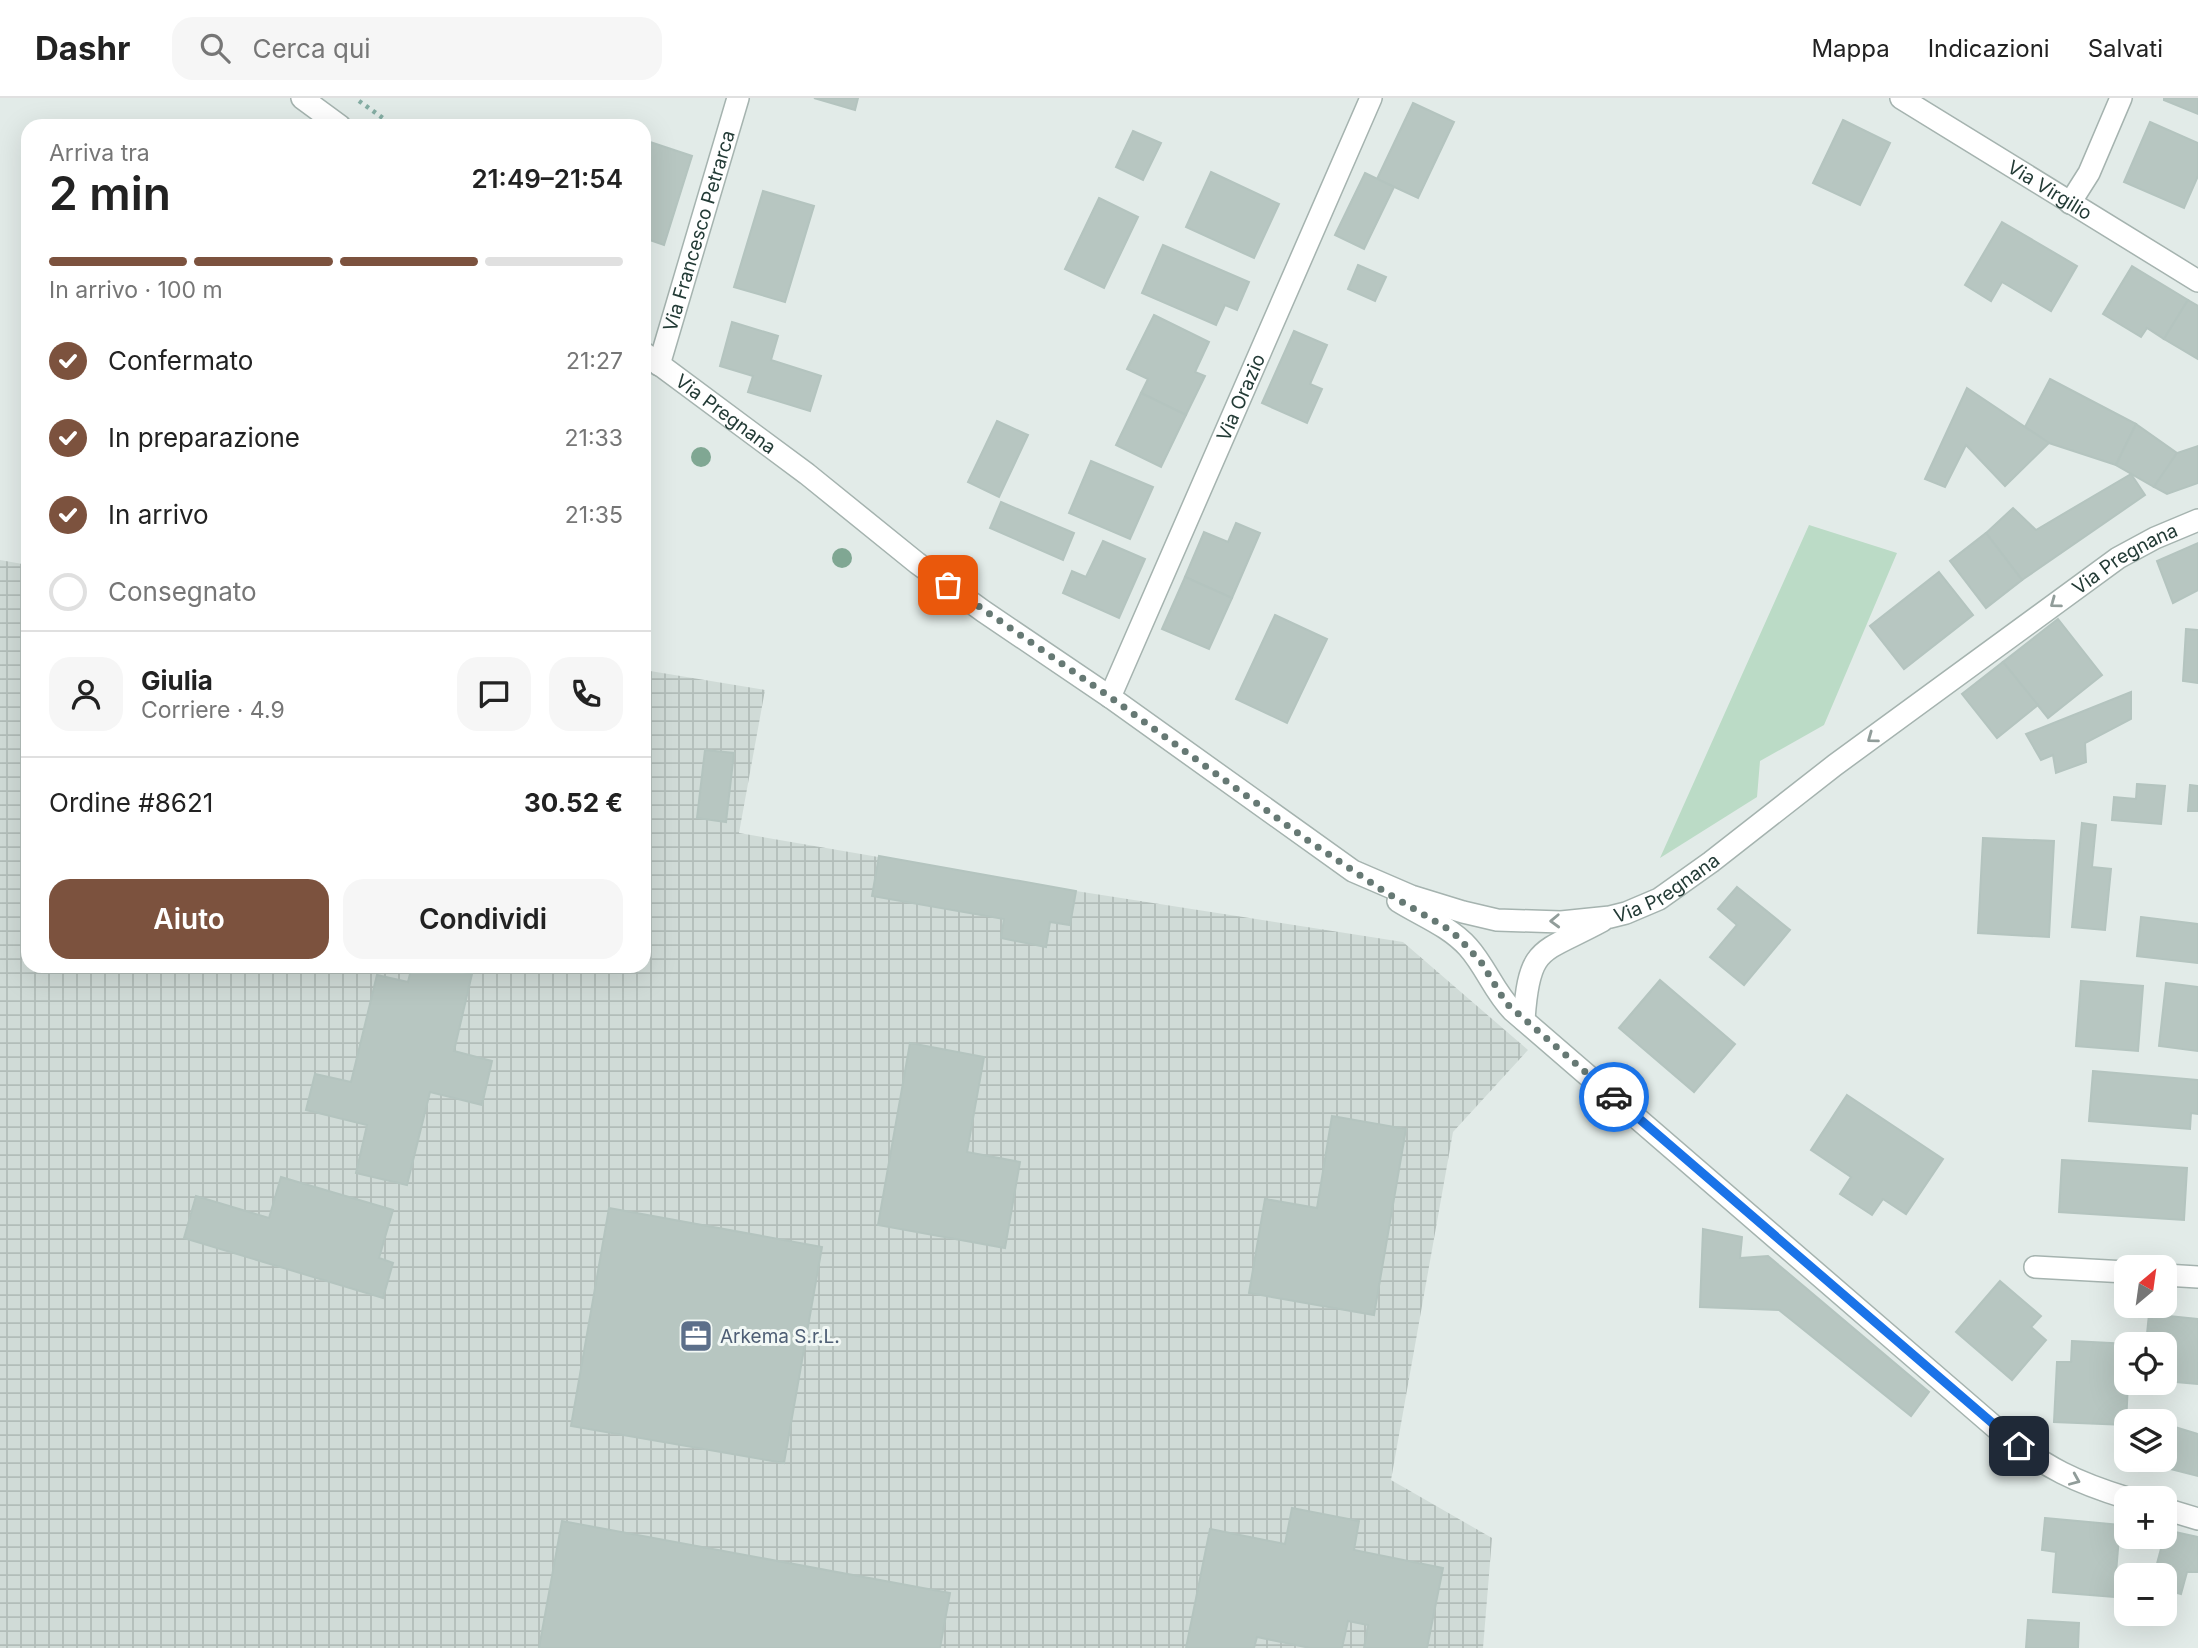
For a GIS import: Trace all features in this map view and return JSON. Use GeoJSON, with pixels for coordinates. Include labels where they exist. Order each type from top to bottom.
{"type":"FeatureCollection","features":[{"type":"Feature","properties":{"kind":"street"},"geometry":{"type":"LineString","coordinates":[[302,98],[330,119]]}},
{"type":"Feature","properties":{"kind":"street","name":"Via Francesco Petrarca"},"geometry":{"type":"LineString","coordinates":[[652,359],[738,98]]}},
{"type":"Feature","properties":{"kind":"street","name":"Via Orazio"},"geometry":{"type":"LineString","coordinates":[[1110,697],[1371,98]]}},
{"type":"Feature","properties":{"kind":"street","name":"Via Virgilio"},"geometry":{"type":"LineString","coordinates":[[1901,98],[2198,281]]}},
{"type":"Feature","properties":{"kind":"street"},"geometry":{"type":"LineString","coordinates":[[2070,203],[2089,173],[2121,98]]}},
{"type":"Feature","properties":{"kind":"street","name":"Via Pregnana"},"geometry":{"type":"LineString","coordinates":[[652,359],[807,474],[928,557],[1092,685],[1353,871],[1411,896],[1497,920],[1561,922],[1610,917],[1659,899],[1835,765],[2118,558],[2155,538],[2198,520]]}},
{"type":"Feature","properties":{"kind":"street"},"geometry":{"type":"LineString","coordinates":[[1353,871],[1458,937],[1481,962],[1506,1003],[1524,1020],[2033,1458],[2081,1483],[2114,1494]]}},
{"type":"Feature","properties":{"kind":"street"},"geometry":{"type":"LineString","coordinates":[[1524,1020],[1528,977],[1540,954],[1610,917]]}},
{"type":"Feature","properties":{"kind":"street"},"geometry":{"type":"LineString","coordinates":[[2035,1266],[2114,1271]]}},
{"type":"Feature","properties":{"kind":"street"},"geometry":{"type":"LineString","coordinates":[[2177,1276],[2198,1277]]}},
{"type":"Feature","properties":{"kind":"street"},"geometry":{"type":"LineString","coordinates":[[2177,1513],[2198,1519]]}},
{"type":"Feature","properties":{"kind":"path"},"geometry":{"type":"LineString","coordinates":[[356,98],[384,119]]}},
{"type":"Feature","properties":{"kind":"shaded area"},"geometry":{"type":"Polygon","coordinates":[[[0,560],[21,564],[21,973],[651,973],[651,671],[765,690],[739,833],[1076,891],[1403,942],[1528,1050],[1453,1132],[1391,1480],[1492,1538],[1483,1648],[0,1648],[0,560]]]}},
{"type":"Feature","properties":{"kind":"green space"},"geometry":{"type":"Polygon","coordinates":[[[1809,525],[1897,553],[1824,725],[1760,761],[1757,797],[1660,858],[1809,525]]]}},
{"type":"Feature","properties":{"kind":"building"},"geometry":{"type":"Polygon","coordinates":[[[814,98],[858,98],[855,110],[814,98]]]}},
{"type":"Feature","properties":{"kind":"building"},"geometry":{"type":"Polygon","coordinates":[[[2198,98],[2198,114],[2164,100],[2198,98]]]}},
{"type":"Feature","properties":{"kind":"building"},"geometry":{"type":"Polygon","coordinates":[[[1413,103],[1454,122],[1418,198],[1377,179],[1413,103]]]}},
{"type":"Feature","properties":{"kind":"building"},"geometry":{"type":"Polygon","coordinates":[[[1843,120],[1890,143],[1860,205],[1813,183],[1843,120]]]}},
{"type":"Feature","properties":{"kind":"building"},"geometry":{"type":"Polygon","coordinates":[[[2150,122],[2198,143],[2198,176],[2184,208],[2124,182],[2150,122]]]}},
{"type":"Feature","properties":{"kind":"building"},"geometry":{"type":"Polygon","coordinates":[[[1133,131],[1161,143],[1143,180],[1116,167],[1133,131]]]}},
{"type":"Feature","properties":{"kind":"building"},"geometry":{"type":"Polygon","coordinates":[[[651,142],[692,156],[664,245],[651,240],[651,142]]]}},
{"type":"Feature","properties":{"kind":"building"},"geometry":{"type":"Polygon","coordinates":[[[1211,172],[1279,204],[1254,258],[1186,227],[1211,172]]]}},
{"type":"Feature","properties":{"kind":"building"},"geometry":{"type":"Polygon","coordinates":[[[1365,173],[1394,187],[1364,249],[1335,235],[1365,173]]]}},
{"type":"Feature","properties":{"kind":"building"},"geometry":{"type":"Polygon","coordinates":[[[763,191],[814,206],[785,302],[734,287],[763,191]]]}},
{"type":"Feature","properties":{"kind":"building"},"geometry":{"type":"Polygon","coordinates":[[[1099,198],[1138,217],[1104,288],[1065,269],[1099,198]]]}},
{"type":"Feature","properties":{"kind":"building"},"geometry":{"type":"Polygon","coordinates":[[[2002,222],[2077,266],[2051,311],[2002,282],[1991,301],[1965,285],[2002,222]]]}},
{"type":"Feature","properties":{"kind":"building"},"geometry":{"type":"Polygon","coordinates":[[[1163,245],[1249,282],[1237,310],[1225,305],[1216,325],[1142,293],[1163,245]]]}},
{"type":"Feature","properties":{"kind":"building"},"geometry":{"type":"Polygon","coordinates":[[[1358,265],[1386,277],[1375,301],[1348,289],[1358,265]]]}},
{"type":"Feature","properties":{"kind":"building"},"geometry":{"type":"Polygon","coordinates":[[[2132,266],[2188,300],[2164,339],[2147,328],[2141,337],[2103,314],[2132,266]]]}},
{"type":"Feature","properties":{"kind":"building"},"geometry":{"type":"Polygon","coordinates":[[[2188,300],[2198,306],[2198,359],[2164,339],[2188,300]]]}},
{"type":"Feature","properties":{"kind":"building"},"geometry":{"type":"Polygon","coordinates":[[[1154,315],[1209,342],[1195,372],[1205,376],[1186,415],[1141,393],[1148,379],[1127,369],[1154,315]]]}},
{"type":"Feature","properties":{"kind":"building"},"geometry":{"type":"Polygon","coordinates":[[[732,322],[778,336],[771,360],[821,376],[810,411],[748,392],[753,376],[720,366],[732,322]]]}},
{"type":"Feature","properties":{"kind":"building"},"geometry":{"type":"Polygon","coordinates":[[[1294,331],[1327,345],[1310,384],[1322,389],[1307,423],[1262,403],[1294,331]]]}},
{"type":"Feature","properties":{"kind":"building"},"geometry":{"type":"Polygon","coordinates":[[[2050,379],[2136,424],[2116,465],[2049,443],[2025,427],[2050,379]]]}},
{"type":"Feature","properties":{"kind":"building"},"geometry":{"type":"Polygon","coordinates":[[[1967,388],[2049,443],[2005,486],[1966,445],[1945,487],[1925,479],[1967,388]]]}},
{"type":"Feature","properties":{"kind":"building"},"geometry":{"type":"Polygon","coordinates":[[[1141,393],[1186,415],[1161,467],[1116,445],[1141,393]]]}},
{"type":"Feature","properties":{"kind":"building"},"geometry":{"type":"Polygon","coordinates":[[[997,421],[1028,435],[999,497],[968,482],[997,421]]]}},
{"type":"Feature","properties":{"kind":"building"},"geometry":{"type":"Polygon","coordinates":[[[2136,424],[2177,453],[2154,487],[2116,465],[2136,424]]]}},
{"type":"Feature","properties":{"kind":"building"},"geometry":{"type":"Polygon","coordinates":[[[2198,446],[2198,483],[2167,494],[2154,487],[2177,453],[2198,446]]]}},
{"type":"Feature","properties":{"kind":"building"},"geometry":{"type":"Polygon","coordinates":[[[1091,461],[1153,487],[1130,539],[1069,513],[1091,461]]]}},
{"type":"Feature","properties":{"kind":"building"},"geometry":{"type":"Polygon","coordinates":[[[2131,474],[2145,495],[2022,580],[1986,533],[2013,508],[2036,530],[2131,474]]]}},
{"type":"Feature","properties":{"kind":"building"},"geometry":{"type":"Polygon","coordinates":[[[1001,502],[1074,533],[1063,560],[990,528],[1001,502]]]}},
{"type":"Feature","properties":{"kind":"building"},"geometry":{"type":"Polygon","coordinates":[[[1236,523],[1260,533],[1232,598],[1185,577],[1204,532],[1228,542],[1236,523]]]}},
{"type":"Feature","properties":{"kind":"building"},"geometry":{"type":"Polygon","coordinates":[[[1986,533],[2022,580],[1986,608],[1950,561],[1986,533]]]}},
{"type":"Feature","properties":{"kind":"building"},"geometry":{"type":"Polygon","coordinates":[[[1103,541],[1145,559],[1119,618],[1063,593],[1072,571],[1086,577],[1103,541]]]}},
{"type":"Feature","properties":{"kind":"building"},"geometry":{"type":"Polygon","coordinates":[[[2198,543],[2198,590],[2173,603],[2157,561],[2198,543]]]}},
{"type":"Feature","properties":{"kind":"building"},"geometry":{"type":"Polygon","coordinates":[[[1939,572],[1973,615],[1904,669],[1870,626],[1939,572]]]}},
{"type":"Feature","properties":{"kind":"building"},"geometry":{"type":"Polygon","coordinates":[[[1185,577],[1232,598],[1209,649],[1162,629],[1185,577]]]}},
{"type":"Feature","properties":{"kind":"building"},"geometry":{"type":"Polygon","coordinates":[[[1275,615],[1327,639],[1287,723],[1236,699],[1275,615]]]}},
{"type":"Feature","properties":{"kind":"building"},"geometry":{"type":"Polygon","coordinates":[[[2058,619],[2102,675],[2048,718],[2003,662],[2058,619]]]}},
{"type":"Feature","properties":{"kind":"building"},"geometry":{"type":"Polygon","coordinates":[[[2186,629],[2198,630],[2198,683],[2183,681],[2186,629]]]}},
{"type":"Feature","properties":{"kind":"building"},"geometry":{"type":"Polygon","coordinates":[[[2003,662],[2038,705],[1997,738],[1962,694],[2003,662]]]}},
{"type":"Feature","properties":{"kind":"building"},"geometry":{"type":"Polygon","coordinates":[[[2131,692],[2131,719],[2085,743],[2086,762],[2056,773],[2053,755],[2041,760],[2026,734],[2131,692]]]}},
{"type":"Feature","properties":{"kind":"building"},"geometry":{"type":"Polygon","coordinates":[[[705,750],[734,753],[726,822],[697,818],[705,750]]]}},
{"type":"Feature","properties":{"kind":"building"},"geometry":{"type":"Polygon","coordinates":[[[2137,784],[2165,786],[2161,824],[2112,820],[2114,797],[2136,799],[2137,784]]]}},
{"type":"Feature","properties":{"kind":"building"},"geometry":{"type":"Polygon","coordinates":[[[2190,785],[2198,786],[2198,811],[2188,811],[2190,785]]]}},
{"type":"Feature","properties":{"kind":"building"},"geometry":{"type":"Polygon","coordinates":[[[2082,823],[2096,825],[2092,867],[2111,869],[2105,930],[2072,927],[2082,823]]]}},
{"type":"Feature","properties":{"kind":"building"},"geometry":{"type":"Polygon","coordinates":[[[1983,838],[2054,841],[2049,937],[1978,933],[1983,838]]]}},
{"type":"Feature","properties":{"kind":"building"},"geometry":{"type":"Polygon","coordinates":[[[879,856],[1076,891],[1070,925],[1050,922],[1046,947],[1001,938],[1004,919],[872,896],[879,856]]]}},
{"type":"Feature","properties":{"kind":"building"},"geometry":{"type":"Polygon","coordinates":[[[1737,887],[1790,930],[1744,985],[1710,957],[1737,925],[1718,909],[1737,887]]]}},
{"type":"Feature","properties":{"kind":"building"},"geometry":{"type":"Polygon","coordinates":[[[2141,917],[2198,924],[2198,963],[2137,956],[2141,917]]]}},
{"type":"Feature","properties":{"kind":"building"},"geometry":{"type":"Polygon","coordinates":[[[410,973],[472,974],[454,1051],[492,1061],[482,1105],[430,1092],[407,1185],[356,1173],[367,1125],[306,1110],[315,1074],[351,1082],[377,975],[408,982],[410,973]]]}},
{"type":"Feature","properties":{"kind":"building"},"geometry":{"type":"Polygon","coordinates":[[[1660,980],[1735,1044],[1694,1092],[1619,1028],[1660,980]]]}},
{"type":"Feature","properties":{"kind":"building"},"geometry":{"type":"Polygon","coordinates":[[[2081,981],[2143,986],[2138,1051],[2076,1046],[2081,981]]]}},
{"type":"Feature","properties":{"kind":"building"},"geometry":{"type":"Polygon","coordinates":[[[2166,983],[2198,987],[2198,1051],[2159,1046],[2166,983]]]}},
{"type":"Feature","properties":{"kind":"building"},"geometry":{"type":"Polygon","coordinates":[[[910,1043],[984,1057],[967,1152],[1020,1162],[1005,1248],[878,1225],[910,1043]]]}},
{"type":"Feature","properties":{"kind":"building"},"geometry":{"type":"Polygon","coordinates":[[[2093,1071],[2198,1080],[2198,1114],[2191,1113],[2190,1129],[2089,1121],[2093,1071]]]}},
{"type":"Feature","properties":{"kind":"building"},"geometry":{"type":"Polygon","coordinates":[[[1847,1095],[1943,1159],[1906,1214],[1883,1199],[1872,1215],[1840,1194],[1851,1177],[1811,1150],[1847,1095]]]}},
{"type":"Feature","properties":{"kind":"building"},"geometry":{"type":"Polygon","coordinates":[[[1332,1116],[1406,1129],[1374,1315],[1249,1293],[1265,1199],[1317,1208],[1332,1116]]]}},
{"type":"Feature","properties":{"kind":"building"},"geometry":{"type":"Polygon","coordinates":[[[2062,1160],[2187,1168],[2184,1220],[2059,1212],[2062,1160]]]}},
{"type":"Feature","properties":{"kind":"building"},"geometry":{"type":"Polygon","coordinates":[[[281,1177],[393,1210],[379,1258],[393,1263],[383,1298],[184,1238],[196,1196],[269,1218],[281,1177]]]}},
{"type":"Feature","properties":{"kind":"building","name":"Arkema S.r.L."},"geometry":{"type":"Polygon","coordinates":[[[609,1208],[822,1247],[784,1463],[571,1426],[609,1208]]]}},
{"type":"Feature","properties":{"kind":"building"},"geometry":{"type":"Polygon","coordinates":[[[1703,1229],[1742,1237],[1740,1258],[1768,1256],[1929,1392],[1911,1416],[1779,1310],[1700,1307],[1703,1229]]]}},
{"type":"Feature","properties":{"kind":"building"},"geometry":{"type":"Polygon","coordinates":[[[2000,1281],[2041,1316],[2031,1327],[2046,1340],[2012,1380],[1956,1332],[2000,1281]]]}},
{"type":"Feature","properties":{"kind":"building"},"geometry":{"type":"Polygon","coordinates":[[[2149,1318],[2198,1319],[2198,1384],[2177,1382],[2177,1332],[2147,1332],[2149,1318]]]}},
{"type":"Feature","properties":{"kind":"building"},"geometry":{"type":"Polygon","coordinates":[[[2072,1341],[2114,1343],[2114,1395],[2127,1395],[2127,1409],[2114,1409],[2114,1424],[2054,1422],[2057,1362],[2071,1362],[2072,1341]]]}},
{"type":"Feature","properties":{"kind":"building"},"geometry":{"type":"Polygon","coordinates":[[[2177,1428],[2198,1434],[2198,1476],[2177,1471],[2177,1428]]]}},
{"type":"Feature","properties":{"kind":"building"},"geometry":{"type":"Polygon","coordinates":[[[1292,1508],[1359,1521],[1354,1550],[1443,1568],[1427,1648],[1364,1648],[1368,1625],[1348,1621],[1342,1648],[1310,1648],[1257,1637],[1254,1648],[1186,1648],[1210,1529],[1285,1544],[1292,1508]]]}},
{"type":"Feature","properties":{"kind":"building"},"geometry":{"type":"Polygon","coordinates":[[[2045,1518],[2114,1524],[2114,1549],[2118,1549],[2117,1563],[2114,1563],[2114,1597],[2053,1592],[2056,1552],[2042,1550],[2045,1518]]]}},
{"type":"Feature","properties":{"kind":"building"},"geometry":{"type":"Polygon","coordinates":[[[562,1521],[950,1593],[940,1648],[539,1648],[562,1521]]]}},
{"type":"Feature","properties":{"kind":"building"},"geometry":{"type":"Polygon","coordinates":[[[2177,1532],[2198,1537],[2198,1572],[2187,1572],[2181,1594],[2177,1593],[2177,1563],[2157,1563],[2161,1549],[2177,1549],[2177,1532]]]}},
{"type":"Feature","properties":{"kind":"building"},"geometry":{"type":"Polygon","coordinates":[[[2028,1620],[2079,1623],[2078,1648],[2026,1648],[2028,1620]]]}},
{"type":"Feature","properties":{"kind":"way so far"},"geometry":{"type":"LineString","coordinates":[[948,585],[1110,697],[1306,839],[1401,903],[1445,927],[1481,962],[1494,988],[1513,1011],[1614,1097]]}},
{"type":"Feature","properties":{"kind":"place","name":"Arkema S.r.L."},"geometry":{"type":"Point","coordinates":[696,1336]}},
{"type":"Feature","properties":{"kind":"route"},"geometry":{"type":"LineString","coordinates":[[1614,1097],[2019,1446]]}}]}
